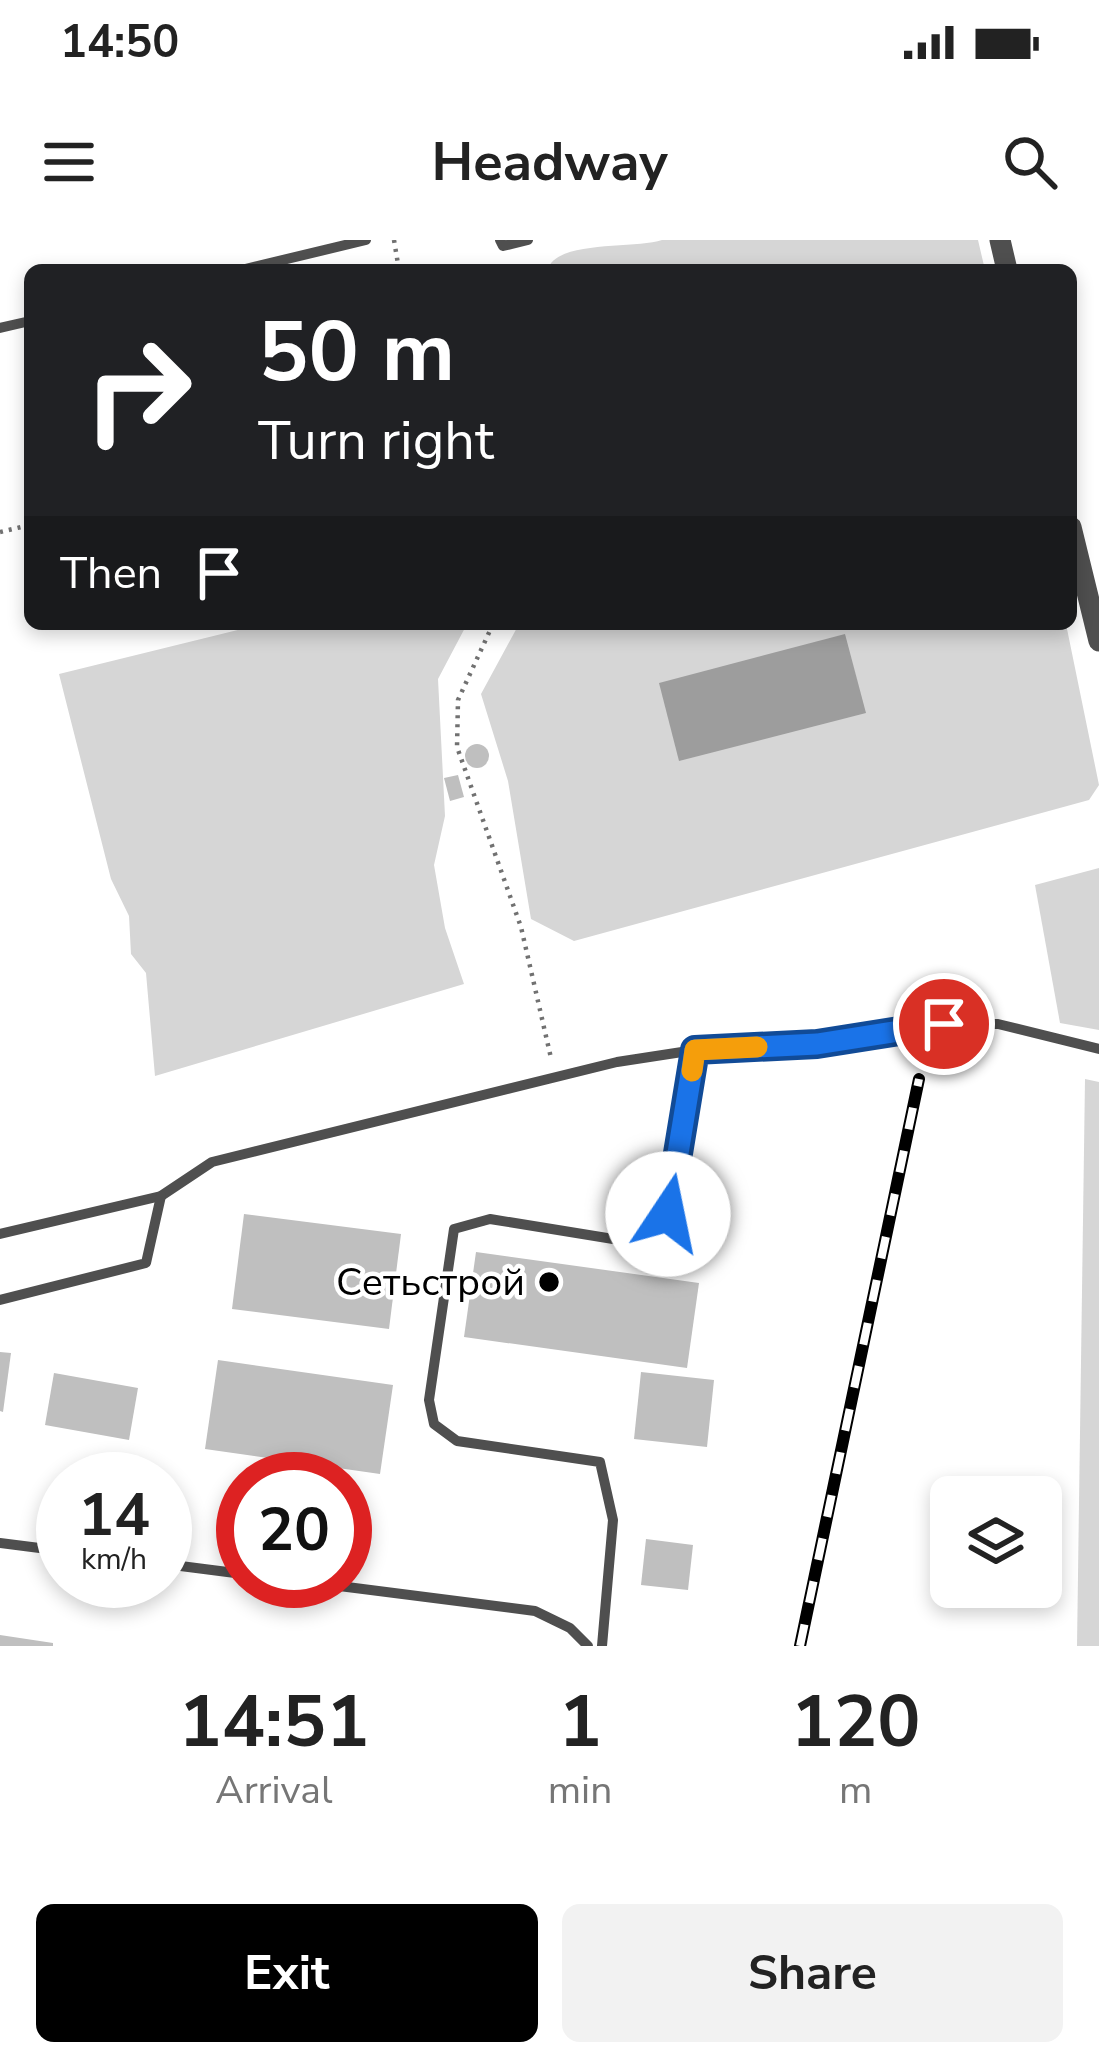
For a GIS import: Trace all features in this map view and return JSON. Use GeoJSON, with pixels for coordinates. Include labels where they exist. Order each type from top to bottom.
{"type":"FeatureCollection","features":[{"type":"Feature","properties":{"kind":"street"},"geometry":{"type":"LineString","coordinates":[[1077,551],[1099,640]]}},
{"type":"Feature","properties":{"kind":"lane"},"geometry":{"type":"LineString","coordinates":[[267,264],[366,240]]}},
{"type":"Feature","properties":{"kind":"lane"},"geometry":{"type":"LineString","coordinates":[[500,240],[503,246],[528,240]]}},
{"type":"Feature","properties":{"kind":"lane"},"geometry":{"type":"LineString","coordinates":[[0,1234],[160,1196],[212,1162],[555,1077],[695,1050],[817,1044],[962,1024],[1035,1030],[1099,1049]]}},
{"type":"Feature","properties":{"kind":"lane"},"geometry":{"type":"LineString","coordinates":[[602,1646],[613,1520],[600,1462],[457,1441],[434,1424],[429,1400],[454,1229],[490,1220],[650,1245],[668,1214],[695,1050]]}},
{"type":"Feature","properties":{"kind":"lane"},"geometry":{"type":"LineString","coordinates":[[0,1300],[146,1263],[160,1196]]}},
{"type":"Feature","properties":{"kind":"lane"},"geometry":{"type":"LineString","coordinates":[[0,1543],[36,1548]]}},
{"type":"Feature","properties":{"kind":"lane"},"geometry":{"type":"LineString","coordinates":[[372,1590],[535,1610],[570,1628],[588,1646]]}},
{"type":"Feature","properties":{"kind":"path"},"geometry":{"type":"LineString","coordinates":[[490,630],[458,700],[457,747],[520,927],[555,1077]]}},
{"type":"Feature","properties":{"kind":"shaded area"},"geometry":{"type":"Polygon","coordinates":[[[978,240],[984,264],[552,264],[580,250],[650,243],[978,240]]]}},
{"type":"Feature","properties":{"kind":"shaded area"},"geometry":{"type":"Polygon","coordinates":[[[238,630],[464,630],[438,679],[445,816],[434,865],[445,928],[464,984],[155,1076],[146,973],[131,954],[129,916],[111,879],[59,674],[238,630]]]}},
{"type":"Feature","properties":{"kind":"shaded area"},"geometry":{"type":"Polygon","coordinates":[[[516,630],[1067,630],[1099,785],[1089,800],[574,941],[531,919],[508,781],[481,694],[516,630]]]}},
{"type":"Feature","properties":{"kind":"shaded area"},"geometry":{"type":"Polygon","coordinates":[[[845,634],[866,713],[679,761],[659,683],[845,634]]]}},
{"type":"Feature","properties":{"kind":"shaded area"},"geometry":{"type":"Polygon","coordinates":[[[1099,868],[1099,1030],[1060,1023],[1035,885],[1099,868]]]}},
{"type":"Feature","properties":{"kind":"shaded area"},"geometry":{"type":"Polygon","coordinates":[[[1085,1079],[1099,1082],[1099,1646],[1077,1646],[1085,1079]]]}},
{"type":"Feature","properties":{"kind":"building"},"geometry":{"type":"Polygon","coordinates":[[[477,744],[486,747],[486,765],[477,768],[468,765],[465,756],[468,747],[477,744]]]}},
{"type":"Feature","properties":{"kind":"building"},"geometry":{"type":"Polygon","coordinates":[[[458,775],[464,797],[450,801],[444,778],[458,775]]]}},
{"type":"Feature","properties":{"kind":"building"},"geometry":{"type":"Polygon","coordinates":[[[244,1214],[401,1234],[389,1329],[232,1309],[244,1214]]]}},
{"type":"Feature","properties":{"kind":"building"},"geometry":{"type":"Polygon","coordinates":[[[476,1252],[699,1283],[687,1368],[464,1337],[476,1252]]]}},
{"type":"Feature","properties":{"kind":"building"},"geometry":{"type":"Polygon","coordinates":[[[0,1352],[11,1353],[3,1412],[0,1411],[0,1352]]]}},
{"type":"Feature","properties":{"kind":"building"},"geometry":{"type":"Polygon","coordinates":[[[218,1360],[393,1385],[380,1474],[372,1473],[372,1452],[205,1449],[218,1360]]]}},
{"type":"Feature","properties":{"kind":"building"},"geometry":{"type":"Polygon","coordinates":[[[641,1372],[714,1380],[707,1447],[634,1439],[641,1372]]]}},
{"type":"Feature","properties":{"kind":"building"},"geometry":{"type":"Polygon","coordinates":[[[54,1373],[138,1388],[129,1440],[45,1425],[54,1373]]]}},
{"type":"Feature","properties":{"kind":"building"},"geometry":{"type":"Polygon","coordinates":[[[646,1539],[693,1545],[688,1590],[641,1585],[646,1539]]]}},
{"type":"Feature","properties":{"kind":"building"},"geometry":{"type":"Polygon","coordinates":[[[0,1635],[53,1643],[53,1646],[0,1646],[0,1635]]]}},
{"type":"Feature","properties":{"kind":"railway"},"geometry":{"type":"LineString","coordinates":[[800,1646],[919,1079]]}},
{"type":"Feature","properties":{"kind":"slow traffic"},"geometry":{"type":"LineString","coordinates":[[692,1071],[695,1050],[757,1047]]}},
{"type":"Feature","properties":{"kind":"place","name":"Сетьстрой"},"geometry":{"type":"Point","coordinates":[549,1282]}},
{"type":"Feature","properties":{"kind":"route"},"geometry":{"type":"LineString","coordinates":[[668,1214],[695,1050],[817,1044],[944,1024]]}}]}
